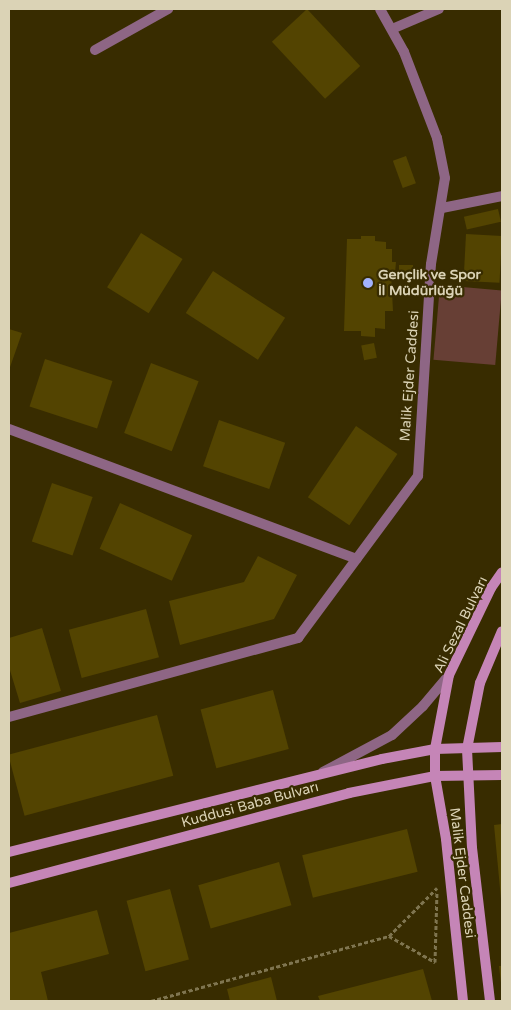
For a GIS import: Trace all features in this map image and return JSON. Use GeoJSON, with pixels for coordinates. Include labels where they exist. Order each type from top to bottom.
{"type":"FeatureCollection","features":[{"type":"Feature","properties":{"kind":"main road","name":"Ali Sezal Bulvarı"},"geometry":{"type":"LineString","coordinates":[[435,749],[449,674],[491,588],[502,572]]}},
{"type":"Feature","properties":{"kind":"main road"},"geometry":{"type":"LineString","coordinates":[[467,750],[480,683],[502,631]]}},
{"type":"Feature","properties":{"kind":"main road","name":"Kuddusi Baba Bulvarı"},"geometry":{"type":"LineString","coordinates":[[9,852],[435,749],[467,750],[502,747]]}},
{"type":"Feature","properties":{"kind":"main road","name":"Malik Ejder Caddesi"},"geometry":{"type":"LineString","coordinates":[[435,749],[435,776],[446,838],[463,1001]]}},
{"type":"Feature","properties":{"kind":"main road","name":"Malik Ejder Caddesi"},"geometry":{"type":"LineString","coordinates":[[467,750],[472,848],[490,1001]]}},
{"type":"Feature","properties":{"kind":"main road","name":"Kuddusi Baba Bulvarı"},"geometry":{"type":"LineString","coordinates":[[9,884],[349,793],[435,776],[502,775]]}},
{"type":"Feature","properties":{"kind":"street"},"geometry":{"type":"LineString","coordinates":[[95,50],[168,9]]}},
{"type":"Feature","properties":{"kind":"street","name":"Malik Ejder Caddesi"},"geometry":{"type":"LineString","coordinates":[[9,717],[298,638],[418,476],[431,264],[442,208],[445,178],[437,138],[392,29],[380,9]]}},
{"type":"Feature","properties":{"kind":"street"},"geometry":{"type":"LineString","coordinates":[[392,29],[439,9]]}},
{"type":"Feature","properties":{"kind":"street"},"geometry":{"type":"LineString","coordinates":[[442,208],[502,196]]}},
{"type":"Feature","properties":{"kind":"street"},"geometry":{"type":"LineString","coordinates":[[9,429],[356,559]]}},
{"type":"Feature","properties":{"kind":"street"},"geometry":{"type":"LineString","coordinates":[[314,777],[392,735],[423,706],[449,674]]}},
{"type":"Feature","properties":{"kind":"path"},"geometry":{"type":"LineString","coordinates":[[151,1001],[389,936],[437,888],[435,962],[389,936]]}},
{"type":"Feature","properties":{"kind":"shaded area"},"geometry":{"type":"Polygon","coordinates":[[[440,285],[502,290],[495,365],[433,360],[440,285]]]}},
{"type":"Feature","properties":{"kind":"building"},"geometry":{"type":"Polygon","coordinates":[[[307,9],[360,66],[325,99],[272,42],[307,9]]]}},
{"type":"Feature","properties":{"kind":"building"},"geometry":{"type":"Polygon","coordinates":[[[406,156],[416,183],[403,188],[393,161],[406,156]]]}},
{"type":"Feature","properties":{"kind":"building"},"geometry":{"type":"Polygon","coordinates":[[[498,209],[501,222],[467,230],[464,217],[498,209]]]}},
{"type":"Feature","properties":{"kind":"building"},"geometry":{"type":"Polygon","coordinates":[[[141,233],[183,259],[149,313],[107,287],[141,233]]]}},
{"type":"Feature","properties":{"kind":"building"},"geometry":{"type":"Polygon","coordinates":[[[466,234],[502,236],[499,283],[464,281],[466,234]]]}},
{"type":"Feature","properties":{"kind":"building","name":"Gençlik ve Spor İl Müdürlüğü"},"geometry":{"type":"Polygon","coordinates":[[[361,236],[375,236],[375,241],[386,242],[386,249],[392,249],[392,262],[396,262],[395,273],[391,273],[393,311],[385,311],[385,329],[375,328],[375,337],[361,336],[361,331],[344,331],[347,239],[361,239],[361,236]]]}},
{"type":"Feature","properties":{"kind":"building"},"geometry":{"type":"Polygon","coordinates":[[[399,265],[413,265],[413,277],[399,277],[399,265]]]}},
{"type":"Feature","properties":{"kind":"building"},"geometry":{"type":"Polygon","coordinates":[[[213,271],[285,318],[258,360],[186,313],[213,271]]]}},
{"type":"Feature","properties":{"kind":"building"},"geometry":{"type":"Polygon","coordinates":[[[9,329],[22,333],[9,370],[9,329]]]}},
{"type":"Feature","properties":{"kind":"building"},"geometry":{"type":"Polygon","coordinates":[[[374,343],[377,358],[364,360],[361,345],[374,343]]]}},
{"type":"Feature","properties":{"kind":"building"},"geometry":{"type":"Polygon","coordinates":[[[45,359],[113,381],[97,428],[30,407],[45,359]]]}},
{"type":"Feature","properties":{"kind":"building"},"geometry":{"type":"Polygon","coordinates":[[[151,363],[199,381],[172,451],[124,433],[151,363]]]}},
{"type":"Feature","properties":{"kind":"building"},"geometry":{"type":"Polygon","coordinates":[[[219,420],[285,443],[269,489],[203,466],[219,420]]]}},
{"type":"Feature","properties":{"kind":"building"},"geometry":{"type":"Polygon","coordinates":[[[356,426],[397,454],[349,525],[308,497],[356,426]]]}},
{"type":"Feature","properties":{"kind":"building"},"geometry":{"type":"Polygon","coordinates":[[[52,483],[93,497],[72,556],[32,542],[52,483]]]}},
{"type":"Feature","properties":{"kind":"building"},"geometry":{"type":"Polygon","coordinates":[[[120,503],[192,535],[172,581],[100,549],[120,503]]]}},
{"type":"Feature","properties":{"kind":"building"},"geometry":{"type":"Polygon","coordinates":[[[258,556],[297,575],[274,619],[180,645],[169,601],[244,582],[258,556]]]}},
{"type":"Feature","properties":{"kind":"building"},"geometry":{"type":"Polygon","coordinates":[[[146,609],[159,657],[82,678],[69,630],[146,609]]]}},
{"type":"Feature","properties":{"kind":"building"},"geometry":{"type":"Polygon","coordinates":[[[42,628],[61,691],[20,703],[9,667],[9,638],[42,628]]]}},
{"type":"Feature","properties":{"kind":"building"},"geometry":{"type":"Polygon","coordinates":[[[273,690],[289,749],[216,768],[201,709],[273,690]]]}},
{"type":"Feature","properties":{"kind":"building"},"geometry":{"type":"Polygon","coordinates":[[[157,715],[173,776],[25,816],[9,755],[157,715]]]}},
{"type":"Feature","properties":{"kind":"building"},"geometry":{"type":"Polygon","coordinates":[[[502,824],[502,899],[501,899],[494,825],[502,824]]]}},
{"type":"Feature","properties":{"kind":"building"},"geometry":{"type":"Polygon","coordinates":[[[407,829],[418,872],[313,898],[302,855],[407,829]]]}},
{"type":"Feature","properties":{"kind":"building"},"geometry":{"type":"Polygon","coordinates":[[[279,862],[291,905],[211,928],[198,885],[279,862]]]}},
{"type":"Feature","properties":{"kind":"building"},"geometry":{"type":"Polygon","coordinates":[[[170,889],[189,960],[145,971],[127,901],[170,889]]]}},
{"type":"Feature","properties":{"kind":"building"},"geometry":{"type":"Polygon","coordinates":[[[97,910],[109,954],[41,972],[48,1001],[9,1001],[9,933],[97,910]]]}},
{"type":"Feature","properties":{"kind":"building"},"geometry":{"type":"Polygon","coordinates":[[[499,966],[502,966],[502,983],[501,983],[499,966]]]}},
{"type":"Feature","properties":{"kind":"building"},"geometry":{"type":"Polygon","coordinates":[[[423,969],[432,1001],[320,1001],[318,996],[423,969]]]}},
{"type":"Feature","properties":{"kind":"building"},"geometry":{"type":"Polygon","coordinates":[[[271,977],[277,1001],[230,1001],[227,989],[271,977]]]}},
{"type":"Feature","properties":{"kind":"place","name":"Gençlik ve Spor İl Müdürlüğü"},"geometry":{"type":"Point","coordinates":[368,283]}}]}
